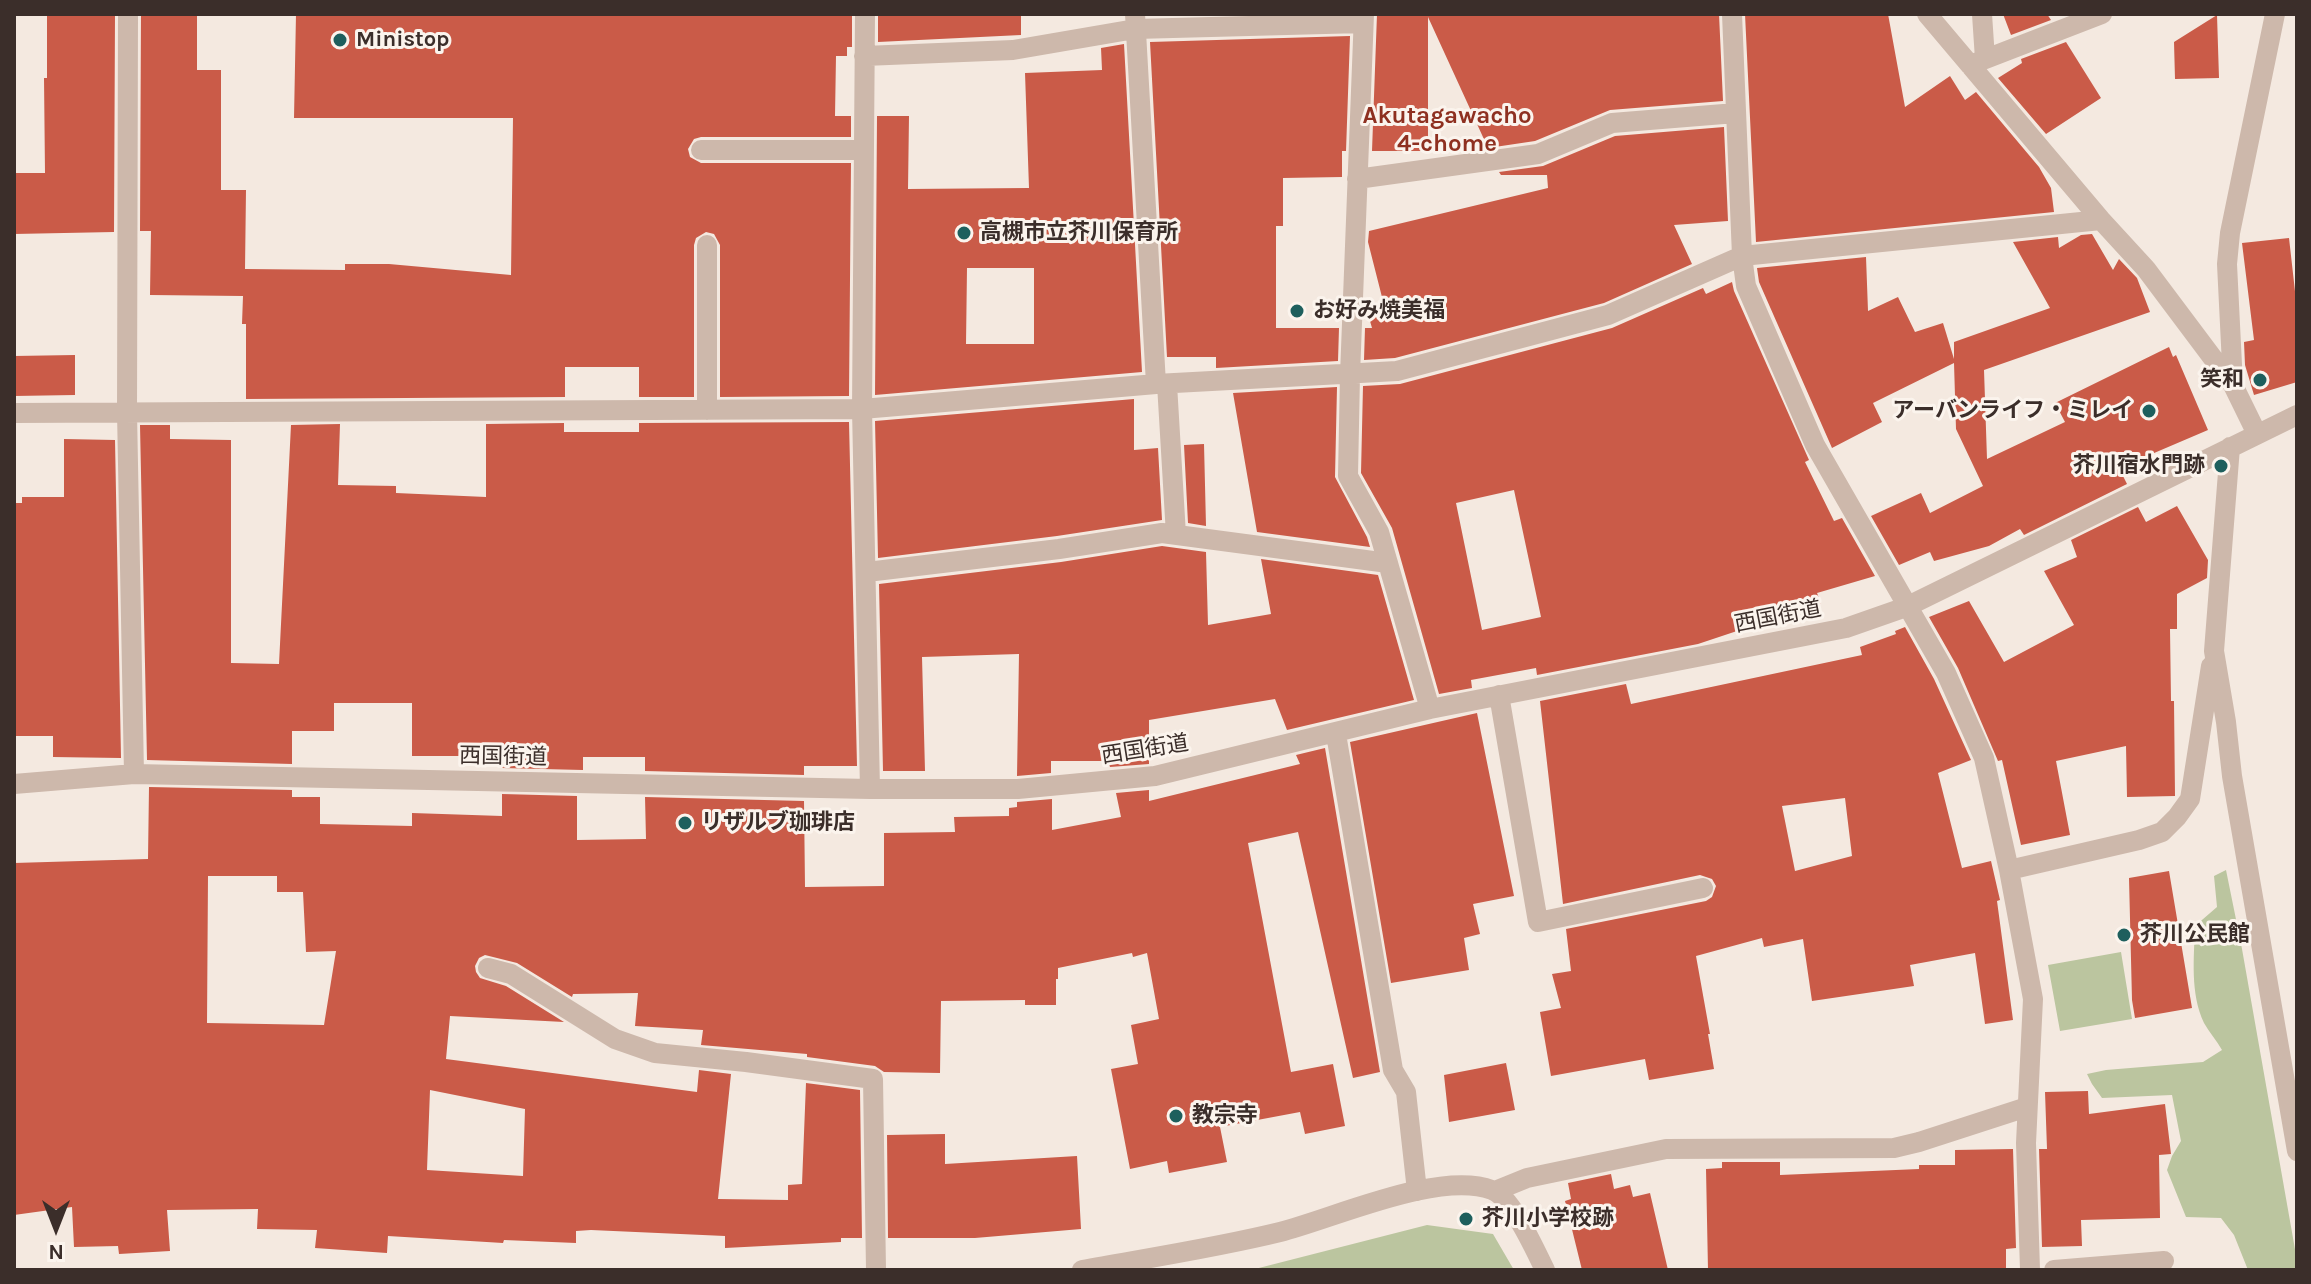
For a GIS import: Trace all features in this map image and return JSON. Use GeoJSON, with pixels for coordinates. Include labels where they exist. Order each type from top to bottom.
{"type":"FeatureCollection","features":[{"type":"Feature","properties":{"kind":"street"},"geometry":{"type":"LineString","coordinates":[[128,14],[127,412],[134,774]]}},
{"type":"Feature","properties":{"kind":"street"},"geometry":{"type":"LineString","coordinates":[[865,14],[862,409],[870,789]]}},
{"type":"Feature","properties":{"kind":"street"},"geometry":{"type":"LineString","coordinates":[[1732,14],[1742,256],[1746,286],[1815,445],[1946,673],[1984,758],[2033,999],[2026,1143],[2030,1270]]}},
{"type":"Feature","properties":{"kind":"street"},"geometry":{"type":"LineString","coordinates":[[1927,14],[1977,62],[2101,220],[2146,269],[2233,385],[2257,434]]}},
{"type":"Feature","properties":{"kind":"street"},"geometry":{"type":"LineString","coordinates":[[1977,62],[1982,14]]}},
{"type":"Feature","properties":{"kind":"street"},"geometry":{"type":"LineString","coordinates":[[1977,62],[2102,14]]}},
{"type":"Feature","properties":{"kind":"street"},"geometry":{"type":"LineString","coordinates":[[2233,385],[2227,264],[2230,233],[2275,14]]}},
{"type":"Feature","properties":{"kind":"street"},"geometry":{"type":"LineString","coordinates":[[864,56],[1013,50],[1135,21],[1363,18],[1348,476],[1379,532],[1430,709]]}},
{"type":"Feature","properties":{"kind":"street"},"geometry":{"type":"LineString","coordinates":[[1135,21],[1176,535]]}},
{"type":"Feature","properties":{"kind":"street"},"geometry":{"type":"LineString","coordinates":[[1357,179],[1538,154],[1612,123],[1736,113]]}},
{"type":"Feature","properties":{"kind":"street"},"geometry":{"type":"LineString","coordinates":[[701,150],[863,150]]}},
{"type":"Feature","properties":{"kind":"street"},"geometry":{"type":"LineString","coordinates":[[14,413],[862,409],[1162,384],[1397,371],[1608,315],[1742,256],[2101,220]]}},
{"type":"Feature","properties":{"kind":"street"},"geometry":{"type":"LineString","coordinates":[[707,245],[707,410]]}},
{"type":"Feature","properties":{"kind":"street","name":"西国街道"},"geometry":{"type":"LineString","coordinates":[[14,784],[134,774],[870,789],[1018,789],[1155,776],[1430,709],[1846,628],[1906,607],[2297,415]]}},
{"type":"Feature","properties":{"kind":"street"},"geometry":{"type":"LineString","coordinates":[[2009,870],[2162,832],[2190,799],[2214,651],[2230,447]]}},
{"type":"Feature","properties":{"kind":"street"},"geometry":{"type":"LineString","coordinates":[[867,572],[1162,533],[1388,563]]}},
{"type":"Feature","properties":{"kind":"street"},"geometry":{"type":"LineString","coordinates":[[2214,651],[2232,776],[2297,1151]]}},
{"type":"Feature","properties":{"kind":"street"},"geometry":{"type":"LineString","coordinates":[[1499,695],[1538,922],[1703,888]]}},
{"type":"Feature","properties":{"kind":"street"},"geometry":{"type":"LineString","coordinates":[[1336,734],[1393,1070],[1406,1092],[1417,1191]]}},
{"type":"Feature","properties":{"kind":"street"},"geometry":{"type":"LineString","coordinates":[[488,968],[511,974],[615,1039],[655,1053],[873,1079],[876,1270]]}},
{"type":"Feature","properties":{"kind":"street"},"geometry":{"type":"LineString","coordinates":[[1495,1191],[1527,1178],[1666,1149],[1894,1148],[2027,1107]]}},
{"type":"Feature","properties":{"kind":"street"},"geometry":{"type":"LineString","coordinates":[[1082,1270],[1281,1232],[1446,1185],[1475,1186],[1495,1191],[1522,1224],[1545,1270]]}},
{"type":"Feature","properties":{"kind":"street"},"geometry":{"type":"LineString","coordinates":[[2054,1270],[2164,1261]]}},
{"type":"Feature","properties":{"kind":"green space"},"geometry":{"type":"Polygon","coordinates":[[[2226,870],[2296,1255],[2296,1270],[2248,1270],[2234,1235],[2221,1218],[2186,1217],[2167,1170],[2181,1141],[2172,1095],[2102,1098],[2087,1074],[2203,1062],[2222,1050],[2200,1012],[2194,963],[2195,926],[2217,907],[2214,876],[2226,870]]]}},
{"type":"Feature","properties":{"kind":"green space"},"geometry":{"type":"Polygon","coordinates":[[[2121,952],[2132,1019],[2060,1031],[2048,965],[2121,952]]]}},
{"type":"Feature","properties":{"kind":"green space"},"geometry":{"type":"Polygon","coordinates":[[[1427,1225],[1493,1234],[1514,1270],[1251,1270],[1427,1225]]]}},
{"type":"Feature","properties":{"kind":"building"},"geometry":{"type":"Polygon","coordinates":[[[47,14],[115,14],[114,232],[14,234],[14,173],[45,173],[47,14]]]}},
{"type":"Feature","properties":{"kind":"building"},"geometry":{"type":"Polygon","coordinates":[[[141,14],[197,14],[197,70],[221,70],[221,190],[246,190],[245,269],[345,270],[345,264],[389,264],[511,275],[513,118],[294,118],[296,14],[852,14],[852,47],[847,47],[847,56],[836,56],[835,116],[851,116],[851,137],[701,137],[694,139],[688,149],[690,157],[701,163],[851,163],[849,396],[720,397],[720,245],[714,234],[706,232],[696,238],[694,245],[694,397],[639,397],[639,367],[565,367],[565,397],[246,399],[243,296],[150,295],[151,231],[140,231],[141,14]]]}},
{"type":"Feature","properties":{"kind":"building"},"geometry":{"type":"Polygon","coordinates":[[[878,14],[1021,14],[1021,35],[878,42],[878,14]]]}},
{"type":"Feature","properties":{"kind":"building"},"geometry":{"type":"Polygon","coordinates":[[[1377,14],[1719,14],[1723,101],[1610,110],[1535,141],[1488,148],[1428,17],[1428,151],[1372,151],[1377,14]]]}},
{"type":"Feature","properties":{"kind":"building"},"geometry":{"type":"Polygon","coordinates":[[[1745,14],[1888,14],[1905,107],[1950,76],[1965,100],[1976,92],[2039,167],[2051,188],[2054,212],[1756,242],[1745,14]]]}},
{"type":"Feature","properties":{"kind":"building"},"geometry":{"type":"Polygon","coordinates":[[[2003,14],[2047,14],[2051,20],[2011,35],[2003,14]]]}},
{"type":"Feature","properties":{"kind":"building"},"geometry":{"type":"Polygon","coordinates":[[[2217,15],[2219,78],[2175,79],[2174,42],[2217,15]]]}},
{"type":"Feature","properties":{"kind":"building"},"geometry":{"type":"Polygon","coordinates":[[[1350,36],[1346,151],[1342,151],[1342,177],[1283,178],[1283,226],[1276,226],[1276,328],[1339,328],[1338,361],[1216,368],[1216,357],[1167,357],[1150,42],[1350,36]]]}},
{"type":"Feature","properties":{"kind":"building"},"geometry":{"type":"Polygon","coordinates":[[[2066,42],[2101,98],[2046,134],[1998,78],[2022,63],[2021,59],[2066,42]]]}},
{"type":"Feature","properties":{"kind":"building"},"geometry":{"type":"Polygon","coordinates":[[[1124,44],[1142,372],[875,395],[877,116],[909,116],[908,189],[1029,188],[1025,73],[1102,70],[1101,48],[1124,44]],[[967,268],[966,344],[1034,344],[1034,268],[967,268]]]}},
{"type":"Feature","properties":{"kind":"building"},"geometry":{"type":"Polygon","coordinates":[[[1724,127],[1728,221],[1674,225],[1692,264],[1604,303],[1395,358],[1364,360],[1365,328],[1372,328],[1366,307],[1383,301],[1368,242],[1369,231],[1548,188],[1547,175],[1501,175],[1499,172],[1543,166],[1615,136],[1724,127]]]}},
{"type":"Feature","properties":{"kind":"building"},"geometry":{"type":"Polygon","coordinates":[[[2092,234],[2113,270],[2119,259],[2137,278],[2150,312],[1984,370],[1987,459],[2065,422],[2055,403],[2169,347],[2173,357],[2176,355],[2208,430],[2119,468],[2127,484],[2024,535],[2020,529],[1989,546],[1934,561],[1930,552],[1899,565],[1871,516],[1921,493],[1930,513],[1983,486],[1956,429],[1954,363],[1873,403],[1882,422],[1832,448],[1759,282],[1757,268],[1866,257],[1868,311],[1898,297],[1915,332],[1943,323],[1954,359],[1954,342],[2050,308],[2013,242],[2058,237],[2059,248],[2081,235],[2092,234]]]}},
{"type":"Feature","properties":{"kind":"building"},"geometry":{"type":"Polygon","coordinates":[[[2289,238],[2297,309],[2297,382],[2254,395],[2245,365],[2244,342],[2254,340],[2242,243],[2289,238]]]}},
{"type":"Feature","properties":{"kind":"building"},"geometry":{"type":"Polygon","coordinates":[[[1732,282],[1809,460],[1805,462],[1834,521],[1842,518],[1875,576],[1817,593],[1821,603],[1698,644],[1537,675],[1536,668],[1471,680],[1472,688],[1439,694],[1392,528],[1361,473],[1363,386],[1400,384],[1612,328],[1703,288],[1706,294],[1732,282]],[[1514,490],[1456,503],[1482,630],[1541,617],[1514,490]]]}},
{"type":"Feature","properties":{"kind":"building"},"geometry":{"type":"Polygon","coordinates":[[[75,355],[75,395],[14,396],[14,356],[75,355]]]}},
{"type":"Feature","properties":{"kind":"building"},"geometry":{"type":"Polygon","coordinates":[[[1337,387],[1335,477],[1370,547],[1257,532],[1233,393],[1337,387]]]}},
{"type":"Feature","properties":{"kind":"building"},"geometry":{"type":"Polygon","coordinates":[[[1134,399],[1134,450],[1158,448],[1162,520],[878,558],[875,421],[1134,399]]]}},
{"type":"Feature","properties":{"kind":"building"},"geometry":{"type":"Polygon","coordinates":[[[849,422],[857,766],[804,766],[804,775],[645,771],[645,757],[583,757],[583,770],[502,768],[502,756],[412,756],[412,703],[334,703],[334,731],[292,731],[292,764],[147,760],[140,425],[170,425],[170,439],[231,440],[231,663],[279,664],[291,425],[340,424],[338,485],[396,486],[396,493],[486,497],[486,424],[564,423],[564,432],[639,432],[639,423],[849,422]]]}},
{"type":"Feature","properties":{"kind":"building"},"geometry":{"type":"Polygon","coordinates":[[[64,439],[115,440],[121,758],[53,757],[53,736],[14,736],[14,503],[22,503],[22,497],[64,497],[64,439]]]}},
{"type":"Feature","properties":{"kind":"building"},"geometry":{"type":"Polygon","coordinates":[[[1204,444],[1206,526],[1188,523],[1184,445],[1204,444]]]}},
{"type":"Feature","properties":{"kind":"building"},"geometry":{"type":"Polygon","coordinates":[[[2177,506],[2208,560],[2207,578],[2177,594],[2177,629],[2170,629],[2175,796],[2127,797],[2126,746],[2056,761],[2070,835],[2021,845],[2002,760],[1998,761],[1958,668],[1929,617],[1969,601],[2004,662],[2074,625],[2044,571],[2077,557],[2071,540],[2138,507],[2146,522],[2177,506]]]}},
{"type":"Feature","properties":{"kind":"building"},"geometry":{"type":"Polygon","coordinates":[[[1162,546],[1206,552],[1208,625],[1271,614],[1261,559],[1378,575],[1414,700],[1287,730],[1275,699],[1149,720],[1149,764],[1110,767],[1108,761],[1051,761],[1051,773],[1017,776],[1019,654],[922,657],[925,771],[883,771],[879,584],[1061,562],[1162,546]]]}},
{"type":"Feature","properties":{"kind":"building"},"geometry":{"type":"Polygon","coordinates":[[[1905,627],[1934,679],[1971,760],[1938,773],[1962,868],[1991,861],[2000,900],[1997,901],[2013,1020],[1985,1024],[1975,953],[1910,965],[1914,986],[1812,1001],[1803,939],[1764,947],[1762,938],[1696,956],[1714,1069],[1649,1080],[1645,1059],[1551,1076],[1540,1012],[1561,1008],[1552,974],[1571,971],[1566,929],[1706,901],[1712,897],[1716,886],[1712,879],[1700,875],[1563,904],[1540,701],[1626,684],[1631,704],[1862,655],[1860,647],[1896,634],[1895,631],[1905,627]],[[1845,798],[1782,806],[1795,871],[1852,856],[1845,798]]]}},
{"type":"Feature","properties":{"kind":"building"},"geometry":{"type":"Polygon","coordinates":[[[1477,713],[1514,896],[1473,904],[1480,934],[1464,938],[1469,970],[1391,983],[1350,742],[1477,713]]]}},
{"type":"Feature","properties":{"kind":"building"},"geometry":{"type":"Polygon","coordinates":[[[1325,748],[1380,1072],[1353,1078],[1298,832],[1248,843],[1291,1072],[1333,1064],[1345,1126],[1305,1134],[1300,1112],[1220,1127],[1227,1162],[1169,1173],[1167,1161],[1130,1169],[1111,1069],[1138,1064],[1131,1025],[1159,1019],[1147,953],[1133,957],[1132,953],[1058,968],[1056,1005],[1025,1005],[1025,1000],[941,1001],[940,1073],[884,1072],[875,1066],[807,1057],[807,1054],[701,1045],[703,1030],[635,1026],[638,993],[573,994],[572,997],[517,963],[485,955],[479,958],[475,966],[480,978],[506,986],[564,1022],[450,1016],[446,1059],[697,1092],[699,1070],[731,1074],[718,1199],[788,1200],[788,1185],[802,1184],[806,1083],[860,1090],[862,1238],[841,1238],[841,1242],[725,1248],[725,1236],[591,1230],[576,1231],[576,1243],[504,1240],[503,1243],[388,1236],[387,1253],[315,1248],[317,1230],[257,1229],[258,1209],[167,1210],[170,1251],[119,1254],[118,1246],[74,1247],[72,1207],[14,1215],[14,863],[148,859],[149,787],[292,790],[292,797],[320,797],[320,824],[412,826],[412,813],[502,816],[502,794],[577,796],[577,840],[646,839],[645,797],[804,801],[805,887],[884,886],[884,833],[955,832],[954,817],[1009,816],[1009,808],[1017,807],[1017,802],[1052,799],[1052,830],[1121,817],[1116,793],[1149,790],[1149,801],[1300,764],[1296,755],[1325,748]],[[208,876],[207,1023],[324,1025],[336,951],[306,952],[303,892],[277,892],[277,876],[208,876]],[[430,1090],[427,1170],[523,1176],[525,1109],[430,1090]]]}},
{"type":"Feature","properties":{"kind":"building"},"geometry":{"type":"Polygon","coordinates":[[[2169,871],[2192,1008],[2135,1018],[2129,878],[2169,871]]]}},
{"type":"Feature","properties":{"kind":"building"},"geometry":{"type":"Polygon","coordinates":[[[1506,1063],[1515,1110],[1449,1122],[1444,1075],[1506,1063]]]}},
{"type":"Feature","properties":{"kind":"building"},"geometry":{"type":"Polygon","coordinates":[[[2088,1091],[2089,1114],[2165,1104],[2171,1154],[2159,1155],[2160,1218],[2081,1220],[2082,1246],[2042,1247],[2039,1149],[2047,1149],[2045,1092],[2088,1091]]]}},
{"type":"Feature","properties":{"kind":"building"},"geometry":{"type":"Polygon","coordinates":[[[945,1134],[945,1164],[1077,1156],[1081,1229],[975,1238],[888,1238],[887,1135],[945,1134]]]}},
{"type":"Feature","properties":{"kind":"building"},"geometry":{"type":"Polygon","coordinates":[[[2013,1149],[2016,1248],[2006,1249],[2006,1270],[1708,1270],[1706,1169],[1722,1168],[1722,1162],[1780,1162],[1780,1175],[1919,1169],[1919,1165],[1955,1165],[1955,1150],[2013,1149]]]}},
{"type":"Feature","properties":{"kind":"building"},"geometry":{"type":"Polygon","coordinates":[[[1611,1174],[1614,1189],[1630,1185],[1633,1197],[1650,1193],[1668,1270],[1582,1270],[1565,1201],[1571,1199],[1568,1183],[1611,1174]]]}},
{"type":"Feature","properties":{"kind":"place","name":"Ministop"},"geometry":{"type":"Point","coordinates":[340,40]}},
{"type":"Feature","properties":{"kind":"place","name":"高槻市立芥川保育所"},"geometry":{"type":"Point","coordinates":[964,233]}},
{"type":"Feature","properties":{"kind":"place","name":"お好み焼美福"},"geometry":{"type":"Point","coordinates":[1297,311]}},
{"type":"Feature","properties":{"kind":"place","name":"笑和"},"geometry":{"type":"Point","coordinates":[2260,380]}},
{"type":"Feature","properties":{"kind":"place","name":"アーバンライフ・ミレイ"},"geometry":{"type":"Point","coordinates":[2149,411]}},
{"type":"Feature","properties":{"kind":"place","name":"芥川宿水門跡"},"geometry":{"type":"Point","coordinates":[2221,466]}},
{"type":"Feature","properties":{"kind":"place","name":"リザルブ珈琲店"},"geometry":{"type":"Point","coordinates":[685,823]}},
{"type":"Feature","properties":{"kind":"place","name":"芥川公民館"},"geometry":{"type":"Point","coordinates":[2124,935]}},
{"type":"Feature","properties":{"kind":"place","name":"教宗寺"},"geometry":{"type":"Point","coordinates":[1176,1116]}},
{"type":"Feature","properties":{"kind":"place","name":"芥川小学校跡"},"geometry":{"type":"Point","coordinates":[1466,1219]}},
{"type":"Feature","properties":{"kind":"district","name":"Akutagawacho 4-chome"},"geometry":{"type":"Point","coordinates":[1447,130]}}]}
